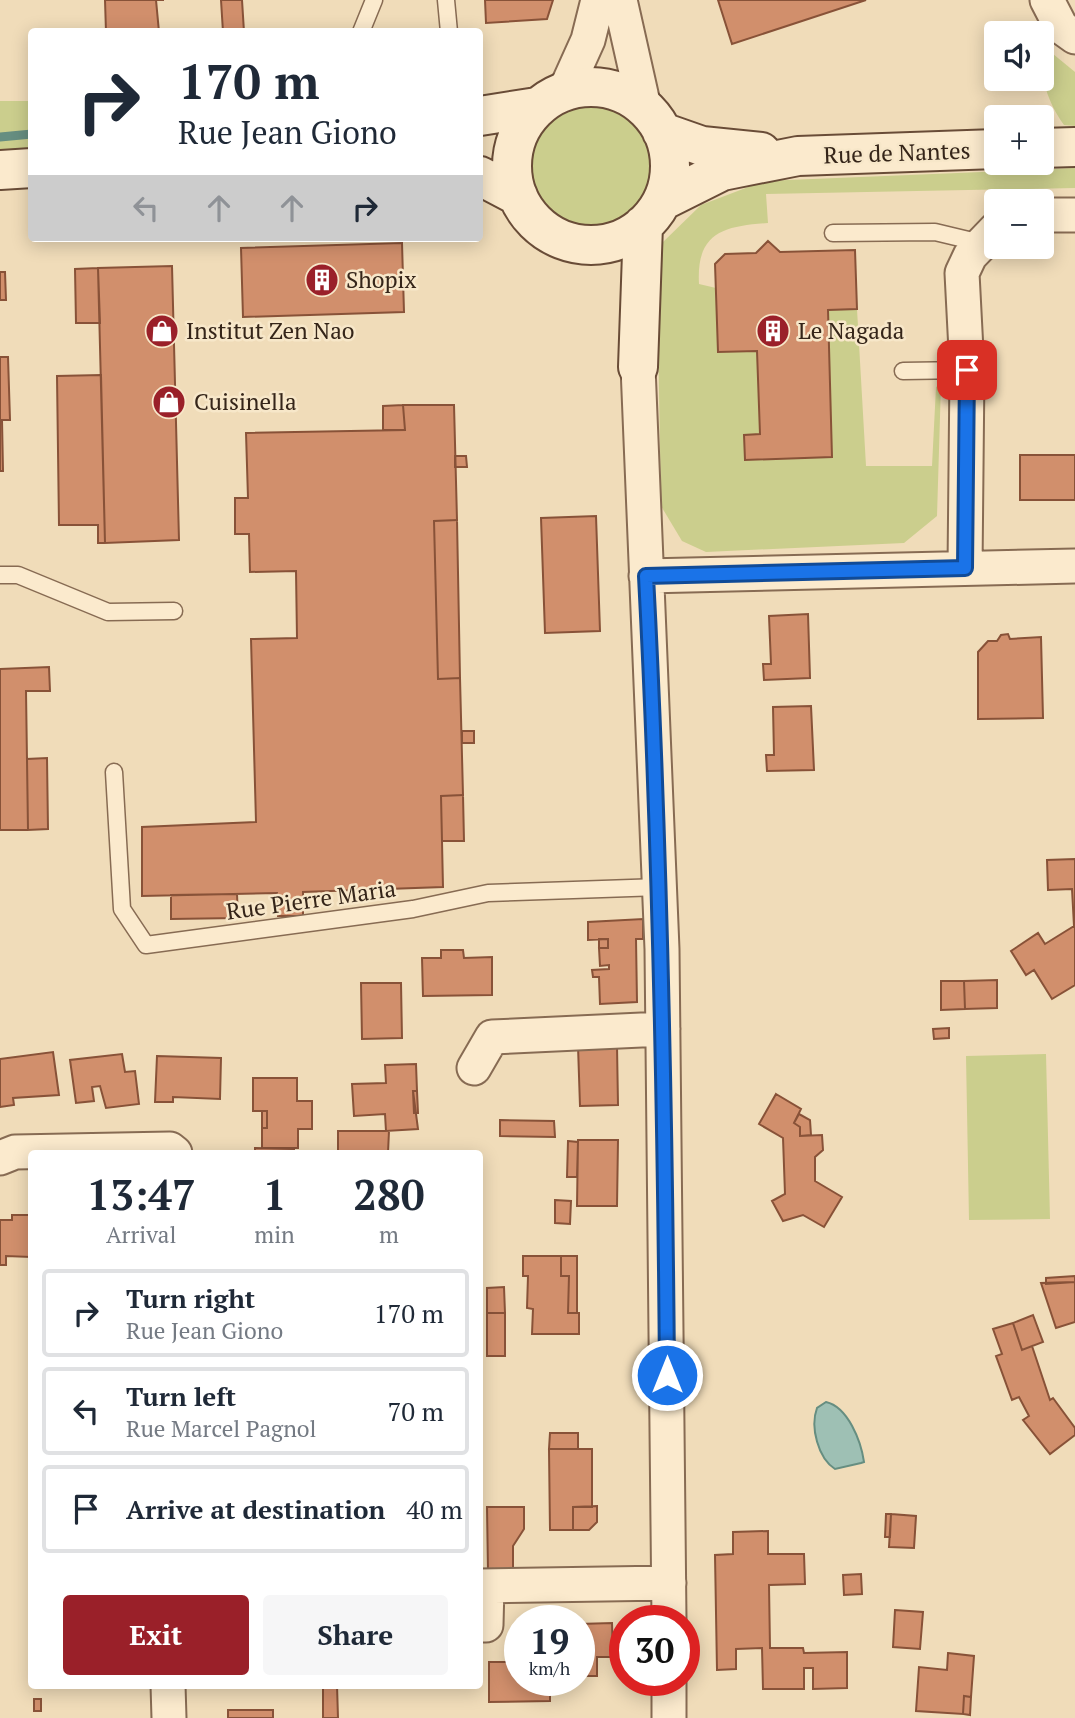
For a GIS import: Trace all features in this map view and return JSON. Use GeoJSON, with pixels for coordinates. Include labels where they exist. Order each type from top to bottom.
{"type":"FeatureCollection","features":[{"type":"Feature","properties":{"kind":"main road"},"geometry":{"type":"LineString","coordinates":[[483,115],[551,99],[585,87],[606,88],[626,95],[653,119],[702,146],[798,156]]}},
{"type":"Feature","properties":{"kind":"main road"},"geometry":{"type":"LineString","coordinates":[[551,99],[522,126],[514,149],[512,173],[518,197],[527,213],[541,227],[558,237],[585,245],[607,243],[626,237],[653,213],[722,171],[798,156]]}},
{"type":"Feature","properties":{"kind":"main road"},"geometry":{"type":"LineString","coordinates":[[638,367],[653,213],[669,166],[653,119]]}},
{"type":"Feature","properties":{"kind":"main road"},"geometry":{"type":"LineString","coordinates":[[1054,147],[1075,146]]}},
{"type":"Feature","properties":{"kind":"main road","name":"Rue de Nantes"},"geometry":{"type":"LineString","coordinates":[[798,156],[984,149]]}},
{"type":"Feature","properties":{"kind":"main road"},"geometry":{"type":"LineString","coordinates":[[0,170],[28,168]]}},
{"type":"Feature","properties":{"kind":"main road"},"geometry":{"type":"LineString","coordinates":[[483,178],[518,197]]}},
{"type":"Feature","properties":{"kind":"main road"},"geometry":{"type":"LineString","coordinates":[[585,245],[611,270],[638,367]]}},
{"type":"Feature","properties":{"kind":"street"},"geometry":{"type":"LineString","coordinates":[[551,99],[588,40],[598,0]]}},
{"type":"Feature","properties":{"kind":"street"},"geometry":{"type":"LineString","coordinates":[[620,0],[653,119]]}},
{"type":"Feature","properties":{"kind":"street"},"geometry":{"type":"LineString","coordinates":[[1047,0],[1061,27],[1075,37]]}},
{"type":"Feature","properties":{"kind":"street"},"geometry":{"type":"LineString","coordinates":[[1054,215],[1075,215]]}},
{"type":"Feature","properties":{"kind":"street"},"geometry":{"type":"LineString","coordinates":[[965,568],[967,370],[962,273],[984,242]]}},
{"type":"Feature","properties":{"kind":"street"},"geometry":{"type":"LineString","coordinates":[[638,367],[660,887],[669,1605]]}},
{"type":"Feature","properties":{"kind":"street"},"geometry":{"type":"LineString","coordinates":[[646,576],[1075,566]]}},
{"type":"Feature","properties":{"kind":"street"},"geometry":{"type":"LineString","coordinates":[[474,1068],[492,1037],[663,1029]]}},
{"type":"Feature","properties":{"kind":"street"},"geometry":{"type":"LineString","coordinates":[[118,1150],[171,1150]]}},
{"type":"Feature","properties":{"kind":"street"},"geometry":{"type":"LineString","coordinates":[[0,1158],[15,1152],[28,1152]]}},
{"type":"Feature","properties":{"kind":"street"},"geometry":{"type":"LineString","coordinates":[[483,1625],[486,1625],[483,1586],[669,1583]]}},
{"type":"Feature","properties":{"kind":"street"},"geometry":{"type":"LineString","coordinates":[[168,1689],[169,1718]]}},
{"type":"Feature","properties":{"kind":"street"},"geometry":{"type":"LineString","coordinates":[[669,1696],[669,1718]]}},
{"type":"Feature","properties":{"kind":"lane"},"geometry":{"type":"LineString","coordinates":[[363,28],[374,0]]}},
{"type":"Feature","properties":{"kind":"lane"},"geometry":{"type":"LineString","coordinates":[[446,0],[449,28]]}},
{"type":"Feature","properties":{"kind":"lane"},"geometry":{"type":"LineString","coordinates":[[833,233],[935,232],[984,236]]}},
{"type":"Feature","properties":{"kind":"lane"},"geometry":{"type":"LineString","coordinates":[[903,371],[967,370]]}},
{"type":"Feature","properties":{"kind":"lane"},"geometry":{"type":"LineString","coordinates":[[0,575],[18,575],[108,612],[174,611]]}},
{"type":"Feature","properties":{"kind":"lane","name":"Rue Pierre Maria"},"geometry":{"type":"LineString","coordinates":[[114,772],[122,909],[146,945],[413,909],[488,893],[660,887]]}},
{"type":"Feature","properties":{"kind":"green space"},"geometry":{"type":"Polygon","coordinates":[[[1054,55],[1075,72],[1075,126],[1064,125],[1047,91],[1054,91],[1054,55]]]}},
{"type":"Feature","properties":{"kind":"green space"},"geometry":{"type":"Polygon","coordinates":[[[0,101],[28,101],[28,150],[0,152],[0,101]]]}},
{"type":"Feature","properties":{"kind":"green space"},"geometry":{"type":"Polygon","coordinates":[[[591,102],[615,106],[635,120],[649,140],[653,164],[649,188],[635,208],[615,222],[591,226],[567,222],[547,208],[533,188],[529,164],[533,140],[547,120],[567,106],[591,102]]]}},
{"type":"Feature","properties":{"kind":"green space"},"geometry":{"type":"Polygon","coordinates":[[[1075,168],[1075,188],[766,194],[768,223],[726,230],[708,243],[702,253],[699,284],[716,288],[718,352],[757,351],[760,434],[745,460],[832,457],[828,310],[857,309],[866,466],[932,466],[936,387],[941,384],[937,516],[904,543],[706,552],[682,541],[661,506],[657,274],[662,243],[701,205],[764,181],[984,172],[984,175],[1054,175],[1054,169],[1075,168]]]}},
{"type":"Feature","properties":{"kind":"green space"},"geometry":{"type":"Polygon","coordinates":[[[1046,1054],[1050,1219],[969,1220],[966,1056],[1046,1054]]]}},
{"type":"Feature","properties":{"kind":"water"},"geometry":{"type":"Polygon","coordinates":[[[826,1402],[834,1405],[847,1418],[860,1444],[864,1462],[835,1469],[824,1457],[817,1442],[814,1424],[817,1408],[826,1402]]]}},
{"type":"Feature","properties":{"kind":"building"},"geometry":{"type":"Polygon","coordinates":[[[105,0],[156,0],[159,28],[106,28],[105,0]]]}},
{"type":"Feature","properties":{"kind":"building"},"geometry":{"type":"Polygon","coordinates":[[[221,0],[242,0],[244,28],[223,28],[221,0]]]}},
{"type":"Feature","properties":{"kind":"building"},"geometry":{"type":"Polygon","coordinates":[[[485,0],[553,0],[547,19],[486,23],[485,0]]]}},
{"type":"Feature","properties":{"kind":"building"},"geometry":{"type":"Polygon","coordinates":[[[718,0],[866,0],[732,44],[718,0]]]}},
{"type":"Feature","properties":{"kind":"building","name":"Le Nagada"},"geometry":{"type":"Polygon","coordinates":[[[768,241],[780,252],[855,250],[857,309],[828,310],[832,457],[745,460],[744,435],[760,434],[757,351],[718,352],[715,264],[725,254],[756,253],[768,241]]]}},
{"type":"Feature","properties":{"kind":"building","name":"Shopix"},"geometry":{"type":"Polygon","coordinates":[[[402,243],[404,312],[243,317],[241,248],[402,243]]]}},
{"type":"Feature","properties":{"kind":"building"},"geometry":{"type":"Polygon","coordinates":[[[172,266],[179,540],[105,543],[98,268],[172,266]]]}},
{"type":"Feature","properties":{"kind":"building"},"geometry":{"type":"Polygon","coordinates":[[[98,268],[100,323],[76,323],[75,269],[98,268]]]}},
{"type":"Feature","properties":{"kind":"building"},"geometry":{"type":"Polygon","coordinates":[[[0,272],[5,272],[6,300],[0,300],[0,272]]]}},
{"type":"Feature","properties":{"kind":"building"},"geometry":{"type":"Polygon","coordinates":[[[0,357],[8,357],[10,420],[2,420],[3,471],[0,471],[0,357]]]}},
{"type":"Feature","properties":{"kind":"building"},"geometry":{"type":"Polygon","coordinates":[[[101,375],[105,543],[98,543],[98,525],[59,525],[57,376],[101,375]]]}},
{"type":"Feature","properties":{"kind":"building"},"geometry":{"type":"Polygon","coordinates":[[[403,405],[454,405],[457,520],[434,521],[438,679],[460,678],[463,795],[441,796],[443,887],[303,892],[303,916],[278,916],[277,893],[142,896],[142,827],[256,822],[251,639],[297,638],[296,571],[250,572],[249,534],[235,534],[235,498],[248,498],[246,433],[405,430],[403,405]]]}},
{"type":"Feature","properties":{"kind":"building"},"geometry":{"type":"Polygon","coordinates":[[[403,405],[405,430],[383,430],[383,406],[403,405]]]}},
{"type":"Feature","properties":{"kind":"building"},"geometry":{"type":"Polygon","coordinates":[[[1020,455],[1075,455],[1075,500],[1020,500],[1020,455]]]}},
{"type":"Feature","properties":{"kind":"building"},"geometry":{"type":"Polygon","coordinates":[[[455,456],[466,456],[467,467],[455,467],[455,456]]]}},
{"type":"Feature","properties":{"kind":"building"},"geometry":{"type":"Polygon","coordinates":[[[596,516],[600,631],[545,633],[541,518],[596,516]]]}},
{"type":"Feature","properties":{"kind":"building"},"geometry":{"type":"Polygon","coordinates":[[[457,520],[460,678],[438,679],[434,521],[457,520]]]}},
{"type":"Feature","properties":{"kind":"building"},"geometry":{"type":"Polygon","coordinates":[[[808,614],[810,678],[764,680],[763,664],[771,664],[769,616],[808,614]]]}},
{"type":"Feature","properties":{"kind":"building"},"geometry":{"type":"Polygon","coordinates":[[[1008,634],[1010,639],[1041,637],[1043,718],[978,719],[978,652],[988,641],[997,641],[1001,635],[1008,634]]]}},
{"type":"Feature","properties":{"kind":"building"},"geometry":{"type":"Polygon","coordinates":[[[49,667],[50,691],[26,691],[28,830],[0,830],[0,669],[49,667]]]}},
{"type":"Feature","properties":{"kind":"building"},"geometry":{"type":"Polygon","coordinates":[[[811,706],[814,770],[767,771],[766,755],[774,755],[773,707],[811,706]]]}},
{"type":"Feature","properties":{"kind":"building"},"geometry":{"type":"Polygon","coordinates":[[[462,731],[474,731],[474,743],[462,743],[462,731]]]}},
{"type":"Feature","properties":{"kind":"building"},"geometry":{"type":"Polygon","coordinates":[[[47,758],[48,829],[28,830],[27,759],[47,758]]]}},
{"type":"Feature","properties":{"kind":"building"},"geometry":{"type":"Polygon","coordinates":[[[463,795],[464,841],[442,841],[441,796],[463,795]]]}},
{"type":"Feature","properties":{"kind":"building"},"geometry":{"type":"Polygon","coordinates":[[[1075,859],[1075,985],[1052,999],[1034,970],[1026,975],[1011,951],[1038,933],[1045,944],[1074,926],[1072,889],[1048,890],[1047,860],[1075,859]]]}},
{"type":"Feature","properties":{"kind":"building"},"geometry":{"type":"Polygon","coordinates":[[[237,894],[238,918],[171,919],[171,895],[237,894]]]}},
{"type":"Feature","properties":{"kind":"building"},"geometry":{"type":"Polygon","coordinates":[[[643,919],[643,939],[636,939],[637,1002],[600,1004],[599,977],[593,977],[592,970],[609,969],[609,965],[600,966],[599,948],[608,948],[608,939],[588,940],[588,922],[643,919]]]}},
{"type":"Feature","properties":{"kind":"building"},"geometry":{"type":"Polygon","coordinates":[[[599,939],[608,939],[608,948],[599,948],[599,939]]]}},
{"type":"Feature","properties":{"kind":"building"},"geometry":{"type":"Polygon","coordinates":[[[441,950],[463,950],[464,958],[492,957],[492,995],[423,996],[422,958],[441,958],[441,950]]]}},
{"type":"Feature","properties":{"kind":"building"},"geometry":{"type":"Polygon","coordinates":[[[997,980],[997,1008],[965,1009],[964,981],[997,980]]]}},
{"type":"Feature","properties":{"kind":"building"},"geometry":{"type":"Polygon","coordinates":[[[941,981],[964,981],[965,1009],[941,1010],[941,981]]]}},
{"type":"Feature","properties":{"kind":"building"},"geometry":{"type":"Polygon","coordinates":[[[361,983],[401,983],[402,1038],[362,1039],[361,983]]]}},
{"type":"Feature","properties":{"kind":"building"},"geometry":{"type":"Polygon","coordinates":[[[949,1028],[949,1038],[934,1039],[933,1029],[949,1028]]]}},
{"type":"Feature","properties":{"kind":"building"},"geometry":{"type":"Polygon","coordinates":[[[578,1046],[617,1046],[618,1105],[580,1106],[578,1046]]]}},
{"type":"Feature","properties":{"kind":"building"},"geometry":{"type":"Polygon","coordinates":[[[53,1052],[59,1095],[13,1098],[14,1105],[0,1107],[0,1059],[53,1052]]]}},
{"type":"Feature","properties":{"kind":"building"},"geometry":{"type":"Polygon","coordinates":[[[122,1054],[125,1072],[135,1071],[139,1104],[106,1108],[100,1086],[92,1087],[94,1101],[76,1103],[70,1060],[122,1054]]]}},
{"type":"Feature","properties":{"kind":"building"},"geometry":{"type":"Polygon","coordinates":[[[157,1056],[221,1058],[220,1099],[173,1097],[173,1102],[155,1102],[157,1056]]]}},
{"type":"Feature","properties":{"kind":"building"},"geometry":{"type":"Polygon","coordinates":[[[416,1064],[417,1091],[413,1091],[418,1129],[386,1131],[385,1114],[354,1116],[352,1084],[386,1083],[385,1065],[416,1064]]]}},
{"type":"Feature","properties":{"kind":"building"},"geometry":{"type":"Polygon","coordinates":[[[253,1078],[297,1078],[297,1101],[312,1101],[312,1129],[298,1129],[298,1148],[262,1148],[262,1128],[267,1128],[267,1111],[253,1111],[253,1078]]]}},
{"type":"Feature","properties":{"kind":"building"},"geometry":{"type":"Polygon","coordinates":[[[413,1091],[417,1091],[418,1113],[414,1113],[413,1091]]]}},
{"type":"Feature","properties":{"kind":"building"},"geometry":{"type":"Polygon","coordinates":[[[776,1094],[801,1109],[794,1123],[800,1127],[800,1136],[822,1135],[823,1150],[815,1157],[815,1181],[842,1197],[824,1227],[803,1215],[783,1221],[772,1201],[785,1194],[783,1138],[759,1124],[776,1094]]]}},
{"type":"Feature","properties":{"kind":"building"},"geometry":{"type":"Polygon","coordinates":[[[262,1111],[267,1111],[267,1128],[262,1128],[262,1111]]]}},
{"type":"Feature","properties":{"kind":"building"},"geometry":{"type":"Polygon","coordinates":[[[799,1114],[810,1120],[811,1135],[800,1136],[800,1127],[794,1123],[799,1114]]]}},
{"type":"Feature","properties":{"kind":"building"},"geometry":{"type":"Polygon","coordinates":[[[500,1120],[554,1121],[555,1137],[500,1136],[500,1120]]]}},
{"type":"Feature","properties":{"kind":"building"},"geometry":{"type":"Polygon","coordinates":[[[338,1131],[389,1131],[388,1150],[338,1150],[338,1131]]]}},
{"type":"Feature","properties":{"kind":"building"},"geometry":{"type":"Polygon","coordinates":[[[578,1140],[618,1140],[617,1206],[577,1206],[578,1140]]]}},
{"type":"Feature","properties":{"kind":"building"},"geometry":{"type":"Polygon","coordinates":[[[568,1141],[578,1142],[577,1177],[567,1177],[568,1141]]]}},
{"type":"Feature","properties":{"kind":"building"},"geometry":{"type":"Polygon","coordinates":[[[255,1148],[294,1149],[294,1150],[255,1148]]]}},
{"type":"Feature","properties":{"kind":"building"},"geometry":{"type":"Polygon","coordinates":[[[555,1200],[571,1201],[570,1224],[555,1223],[555,1200]]]}},
{"type":"Feature","properties":{"kind":"building"},"geometry":{"type":"Polygon","coordinates":[[[12,1215],[28,1215],[28,1257],[6,1256],[6,1265],[0,1265],[0,1220],[12,1220],[12,1215]]]}},
{"type":"Feature","properties":{"kind":"building"},"geometry":{"type":"Polygon","coordinates":[[[523,1256],[561,1256],[561,1276],[569,1276],[568,1313],[579,1313],[579,1334],[532,1334],[533,1309],[527,1308],[528,1276],[523,1276],[523,1256]]]}},
{"type":"Feature","properties":{"kind":"building"},"geometry":{"type":"Polygon","coordinates":[[[561,1256],[577,1256],[577,1313],[568,1313],[569,1276],[561,1276],[561,1256]]]}},
{"type":"Feature","properties":{"kind":"building"},"geometry":{"type":"Polygon","coordinates":[[[1075,1276],[1075,1282],[1046,1284],[1046,1278],[1075,1276]]]}},
{"type":"Feature","properties":{"kind":"building"},"geometry":{"type":"Polygon","coordinates":[[[1075,1282],[1075,1322],[1056,1328],[1041,1283],[1075,1282]]]}},
{"type":"Feature","properties":{"kind":"building"},"geometry":{"type":"Polygon","coordinates":[[[504,1287],[505,1313],[487,1313],[487,1288],[504,1287]]]}},
{"type":"Feature","properties":{"kind":"building"},"geometry":{"type":"Polygon","coordinates":[[[487,1313],[505,1313],[505,1356],[487,1356],[487,1313]]]}},
{"type":"Feature","properties":{"kind":"building"},"geometry":{"type":"Polygon","coordinates":[[[1033,1315],[1043,1342],[1022,1350],[1013,1323],[1033,1315]]]}},
{"type":"Feature","properties":{"kind":"building"},"geometry":{"type":"Polygon","coordinates":[[[1013,1323],[1022,1350],[1032,1346],[1050,1400],[1053,1398],[1075,1428],[1075,1435],[1050,1454],[1023,1420],[1029,1416],[1019,1397],[1012,1400],[996,1356],[1002,1354],[993,1329],[1013,1323]]]}},
{"type":"Feature","properties":{"kind":"building"},"geometry":{"type":"Polygon","coordinates":[[[550,1433],[578,1433],[578,1449],[549,1449],[550,1433]]]}},
{"type":"Feature","properties":{"kind":"building"},"geometry":{"type":"Polygon","coordinates":[[[549,1449],[592,1449],[592,1507],[573,1507],[573,1530],[550,1530],[549,1449]]]}},
{"type":"Feature","properties":{"kind":"building"},"geometry":{"type":"Polygon","coordinates":[[[597,1506],[597,1522],[589,1530],[573,1530],[573,1507],[597,1506]]]}},
{"type":"Feature","properties":{"kind":"building"},"geometry":{"type":"Polygon","coordinates":[[[487,1507],[524,1507],[524,1529],[513,1546],[513,1571],[488,1572],[487,1507]]]}},
{"type":"Feature","properties":{"kind":"building"},"geometry":{"type":"Polygon","coordinates":[[[886,1514],[891,1514],[890,1537],[885,1537],[886,1514]]]}},
{"type":"Feature","properties":{"kind":"building"},"geometry":{"type":"Polygon","coordinates":[[[891,1514],[916,1516],[914,1548],[889,1547],[891,1514]]]}},
{"type":"Feature","properties":{"kind":"building"},"geometry":{"type":"Polygon","coordinates":[[[768,1531],[768,1554],[804,1554],[805,1584],[769,1585],[770,1648],[803,1648],[804,1653],[847,1652],[847,1688],[813,1689],[813,1668],[804,1668],[804,1689],[763,1689],[762,1648],[736,1649],[736,1669],[717,1670],[715,1555],[733,1554],[733,1532],[768,1531]]]}},
{"type":"Feature","properties":{"kind":"building"},"geometry":{"type":"Polygon","coordinates":[[[861,1574],[862,1594],[844,1595],[843,1575],[861,1574]]]}},
{"type":"Feature","properties":{"kind":"building"},"geometry":{"type":"Polygon","coordinates":[[[895,1610],[923,1612],[920,1649],[893,1647],[895,1610]]]}},
{"type":"Feature","properties":{"kind":"building"},"geometry":{"type":"Polygon","coordinates":[[[609,1623],[609,1657],[597,1657],[597,1676],[595,1676],[595,1624],[609,1623]]]}},
{"type":"Feature","properties":{"kind":"building"},"geometry":{"type":"Polygon","coordinates":[[[948,1653],[974,1656],[971,1697],[964,1696],[963,1714],[916,1711],[919,1667],[947,1670],[948,1653]]]}},
{"type":"Feature","properties":{"kind":"building"},"geometry":{"type":"Polygon","coordinates":[[[489,1662],[504,1662],[504,1696],[550,1696],[550,1701],[489,1702],[489,1662]]]}},
{"type":"Feature","properties":{"kind":"building"},"geometry":{"type":"Polygon","coordinates":[[[323,1689],[337,1689],[338,1718],[323,1718],[323,1689]]]}},
{"type":"Feature","properties":{"kind":"building"},"geometry":{"type":"Polygon","coordinates":[[[964,1696],[971,1697],[970,1715],[963,1714],[964,1696]]]}},
{"type":"Feature","properties":{"kind":"building"},"geometry":{"type":"Polygon","coordinates":[[[34,1699],[41,1699],[41,1711],[34,1711],[34,1699]]]}},
{"type":"Feature","properties":{"kind":"building"},"geometry":{"type":"Polygon","coordinates":[[[228,1710],[273,1710],[273,1718],[228,1718],[228,1710]]]}},
{"type":"Feature","properties":{"kind":"waterway"},"geometry":{"type":"LineString","coordinates":[[0,137],[28,134]]}},
{"type":"Feature","properties":{"kind":"place","name":"Shopix"},"geometry":{"type":"Point","coordinates":[322,280]}},
{"type":"Feature","properties":{"kind":"place","name":"Institut Zen Nao"},"geometry":{"type":"Point","coordinates":[162,331]}},
{"type":"Feature","properties":{"kind":"place","name":"Le Nagada"},"geometry":{"type":"Point","coordinates":[773,331]}},
{"type":"Feature","properties":{"kind":"place","name":"Cuisinella"},"geometry":{"type":"Point","coordinates":[169,402]}},
{"type":"Feature","properties":{"kind":"route"},"geometry":{"type":"LineString","coordinates":[[667,1375],[662,950],[655,725],[646,576],[965,568],[967,370]]}}]}
